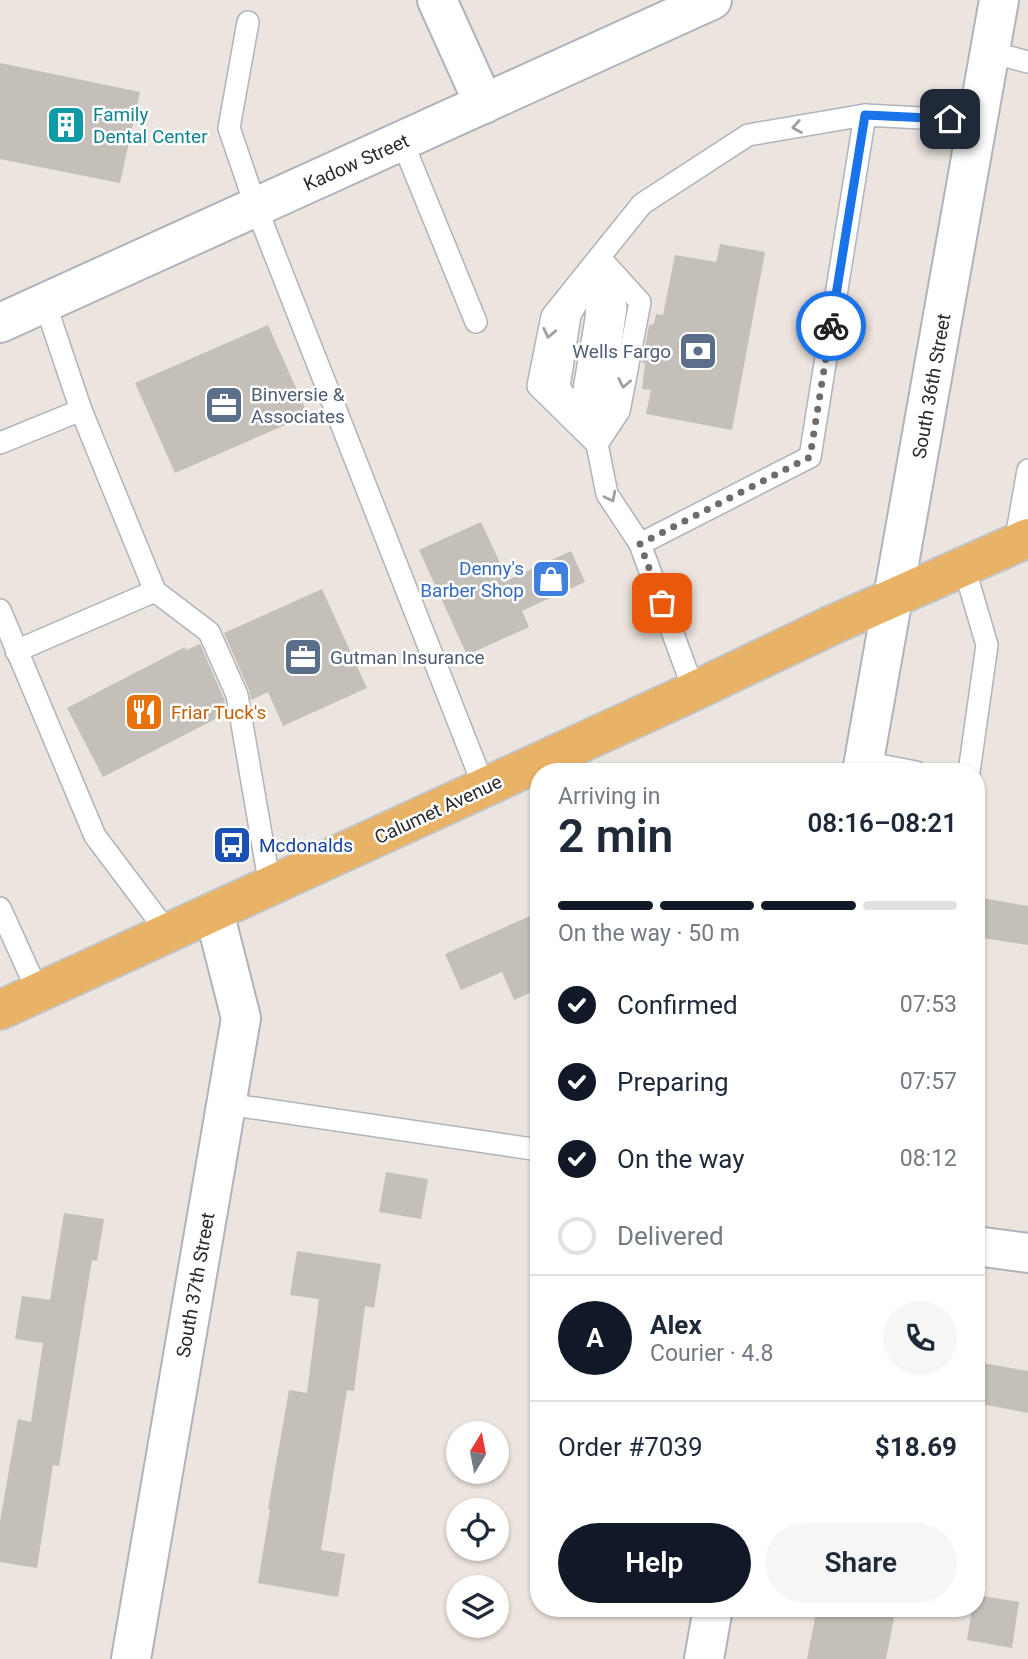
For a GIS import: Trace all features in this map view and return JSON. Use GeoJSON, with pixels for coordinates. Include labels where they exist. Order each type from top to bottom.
{"type":"FeatureCollection","features":[{"type":"Feature","properties":{"kind":"main road","name":"Calumet Avenue"},"geometry":{"type":"LineString","coordinates":[[536,763],[832,625],[1021,541]]}},
{"type":"Feature","properties":{"kind":"main road","name":"Calumet Avenue"},"geometry":{"type":"LineString","coordinates":[[0,1010],[530,766]]}},
{"type":"Feature","properties":{"kind":"street"},"geometry":{"type":"LineString","coordinates":[[437,0],[484,104]]}},
{"type":"Feature","properties":{"kind":"street","name":"Kadow Street"},"geometry":{"type":"LineString","coordinates":[[0,323],[712,0]]}},
{"type":"Feature","properties":{"kind":"street","name":"South 36th Street"},"geometry":{"type":"LineString","coordinates":[[864,763],[999,0]]}},
{"type":"Feature","properties":{"kind":"street","name":"South 37th Street"},"geometry":{"type":"LineString","coordinates":[[131,1659],[241,1017],[214,912]]}},
{"type":"Feature","properties":{"kind":"street"},"geometry":{"type":"LineString","coordinates":[[985,1247],[1028,1254]]}},
{"type":"Feature","properties":{"kind":"street"},"geometry":{"type":"LineString","coordinates":[[704,1659],[711,1617]]}},
{"type":"Feature","properties":{"kind":"lane"},"geometry":{"type":"LineString","coordinates":[[248,22],[229,128],[256,207],[484,787]]}},
{"type":"Feature","properties":{"kind":"lane"},"geometry":{"type":"LineString","coordinates":[[990,52],[1028,62]]}},
{"type":"Feature","properties":{"kind":"lane"},"geometry":{"type":"LineString","coordinates":[[640,544],[810,457],[865,115]]}},
{"type":"Feature","properties":{"kind":"lane"},"geometry":{"type":"LineString","coordinates":[[597,444],[538,386],[552,316],[642,204],[748,135],[865,115],[978,121]]}},
{"type":"Feature","properties":{"kind":"lane"},"geometry":{"type":"LineString","coordinates":[[402,141],[476,322]]}},
{"type":"Feature","properties":{"kind":"lane"},"geometry":{"type":"LineString","coordinates":[[600,257],[596,319],[583,395],[607,494],[640,544],[694,691]]}},
{"type":"Feature","properties":{"kind":"lane"},"geometry":{"type":"LineString","coordinates":[[597,444],[619,411],[640,302],[600,257]]}},
{"type":"Feature","properties":{"kind":"lane"},"geometry":{"type":"LineString","coordinates":[[45,303],[80,410],[156,592],[209,632],[237,695],[270,887]]}},
{"type":"Feature","properties":{"kind":"lane"},"geometry":{"type":"LineString","coordinates":[[0,443],[80,410]]}},
{"type":"Feature","properties":{"kind":"lane"},"geometry":{"type":"LineString","coordinates":[[1021,541],[1028,470]]}},
{"type":"Feature","properties":{"kind":"lane"},"geometry":{"type":"LineString","coordinates":[[964,567],[987,645],[971,763]]}},
{"type":"Feature","properties":{"kind":"lane"},"geometry":{"type":"LineString","coordinates":[[16,651],[156,592]]}},
{"type":"Feature","properties":{"kind":"lane"},"geometry":{"type":"LineString","coordinates":[[0,610],[95,836],[168,933]]}},
{"type":"Feature","properties":{"kind":"lane"},"geometry":{"type":"LineString","coordinates":[[0,908],[38,992]]}},
{"type":"Feature","properties":{"kind":"lane"},"geometry":{"type":"LineString","coordinates":[[227,1104],[530,1149]]}},
{"type":"Feature","properties":{"kind":"building","name":"Family Dental Center"},"geometry":{"type":"Polygon","coordinates":[[[0,63],[140,92],[120,183],[0,159],[0,63]]]}},
{"type":"Feature","properties":{"kind":"building","name":"Wells Fargo"},"geometry":{"type":"Polygon","coordinates":[[[720,244],[765,252],[732,430],[646,414],[651,390],[642,389],[645,363],[642,363],[649,325],[654,324],[656,314],[663,315],[675,255],[716,262],[720,244]]]}},
{"type":"Feature","properties":{"kind":"building","name":"Binversie & Associates"},"geometry":{"type":"Polygon","coordinates":[[[268,325],[308,415],[175,473],[135,383],[268,325]]]}},
{"type":"Feature","properties":{"kind":"building"},"geometry":{"type":"Polygon","coordinates":[[[481,522],[508,580],[571,551],[585,582],[522,611],[529,627],[467,655],[419,550],[481,522]]]}},
{"type":"Feature","properties":{"kind":"building","name":"Gutman Insurance"},"geometry":{"type":"Polygon","coordinates":[[[322,589],[367,688],[283,726],[268,692],[251,700],[224,633],[322,589]]]}},
{"type":"Feature","properties":{"kind":"building","name":"Friar Tuck's"},"geometry":{"type":"Polygon","coordinates":[[[200,644],[224,699],[227,713],[103,777],[67,708],[185,647],[186,650],[200,644]]]}},
{"type":"Feature","properties":{"kind":"building"},"geometry":{"type":"Polygon","coordinates":[[[985,899],[1028,906],[1028,945],[985,938],[985,899]]]}},
{"type":"Feature","properties":{"kind":"building"},"geometry":{"type":"Polygon","coordinates":[[[530,916],[530,993],[514,1000],[502,972],[461,990],[445,954],[530,916]]]}},
{"type":"Feature","properties":{"kind":"building"},"geometry":{"type":"Polygon","coordinates":[[[386,1172],[428,1179],[421,1219],[379,1212],[386,1172]]]}},
{"type":"Feature","properties":{"kind":"building"},"geometry":{"type":"Polygon","coordinates":[[[64,1213],[104,1219],[97,1261],[92,1260],[59,1466],[53,1465],[37,1568],[0,1562],[0,1521],[18,1419],[31,1422],[43,1343],[15,1339],[22,1296],[50,1300],[64,1213]]]}},
{"type":"Feature","properties":{"kind":"building"},"geometry":{"type":"Polygon","coordinates":[[[297,1251],[381,1264],[374,1308],[365,1306],[354,1391],[347,1390],[321,1550],[345,1554],[338,1597],[258,1583],[289,1390],[307,1393],[319,1299],[290,1295],[297,1251]]]}},
{"type":"Feature","properties":{"kind":"building"},"geometry":{"type":"Polygon","coordinates":[[[985,1364],[1028,1371],[1028,1413],[985,1405],[985,1364]]]}},
{"type":"Feature","properties":{"kind":"building"},"geometry":{"type":"Polygon","coordinates":[[[985,1596],[1019,1602],[1012,1648],[967,1640],[971,1617],[985,1617],[985,1596]]]}},
{"type":"Feature","properties":{"kind":"building"},"geometry":{"type":"Polygon","coordinates":[[[815,1617],[894,1617],[886,1659],[807,1659],[815,1617]]]}},
{"type":"Feature","properties":{"kind":"way so far"},"geometry":{"type":"LineString","coordinates":[[662,603],[640,544],[810,457],[831,326]]}},
{"type":"Feature","properties":{"kind":"place","name":"Family Dental Center"},"geometry":{"type":"Point","coordinates":[66,125]}},
{"type":"Feature","properties":{"kind":"place","name":"Wells Fargo"},"geometry":{"type":"Point","coordinates":[698,351]}},
{"type":"Feature","properties":{"kind":"place","name":"Binversie & Associates"},"geometry":{"type":"Point","coordinates":[224,405]}},
{"type":"Feature","properties":{"kind":"place","name":"Denny's Barber Shop"},"geometry":{"type":"Point","coordinates":[551,579]}},
{"type":"Feature","properties":{"kind":"place","name":"Gutman Insurance"},"geometry":{"type":"Point","coordinates":[303,657]}},
{"type":"Feature","properties":{"kind":"place","name":"Friar Tuck's"},"geometry":{"type":"Point","coordinates":[144,712]}},
{"type":"Feature","properties":{"kind":"place","name":"Mcdonalds"},"geometry":{"type":"Point","coordinates":[232,845]}},
{"type":"Feature","properties":{"kind":"route"},"geometry":{"type":"LineString","coordinates":[[831,326],[865,115],[950,119]]}}]}
